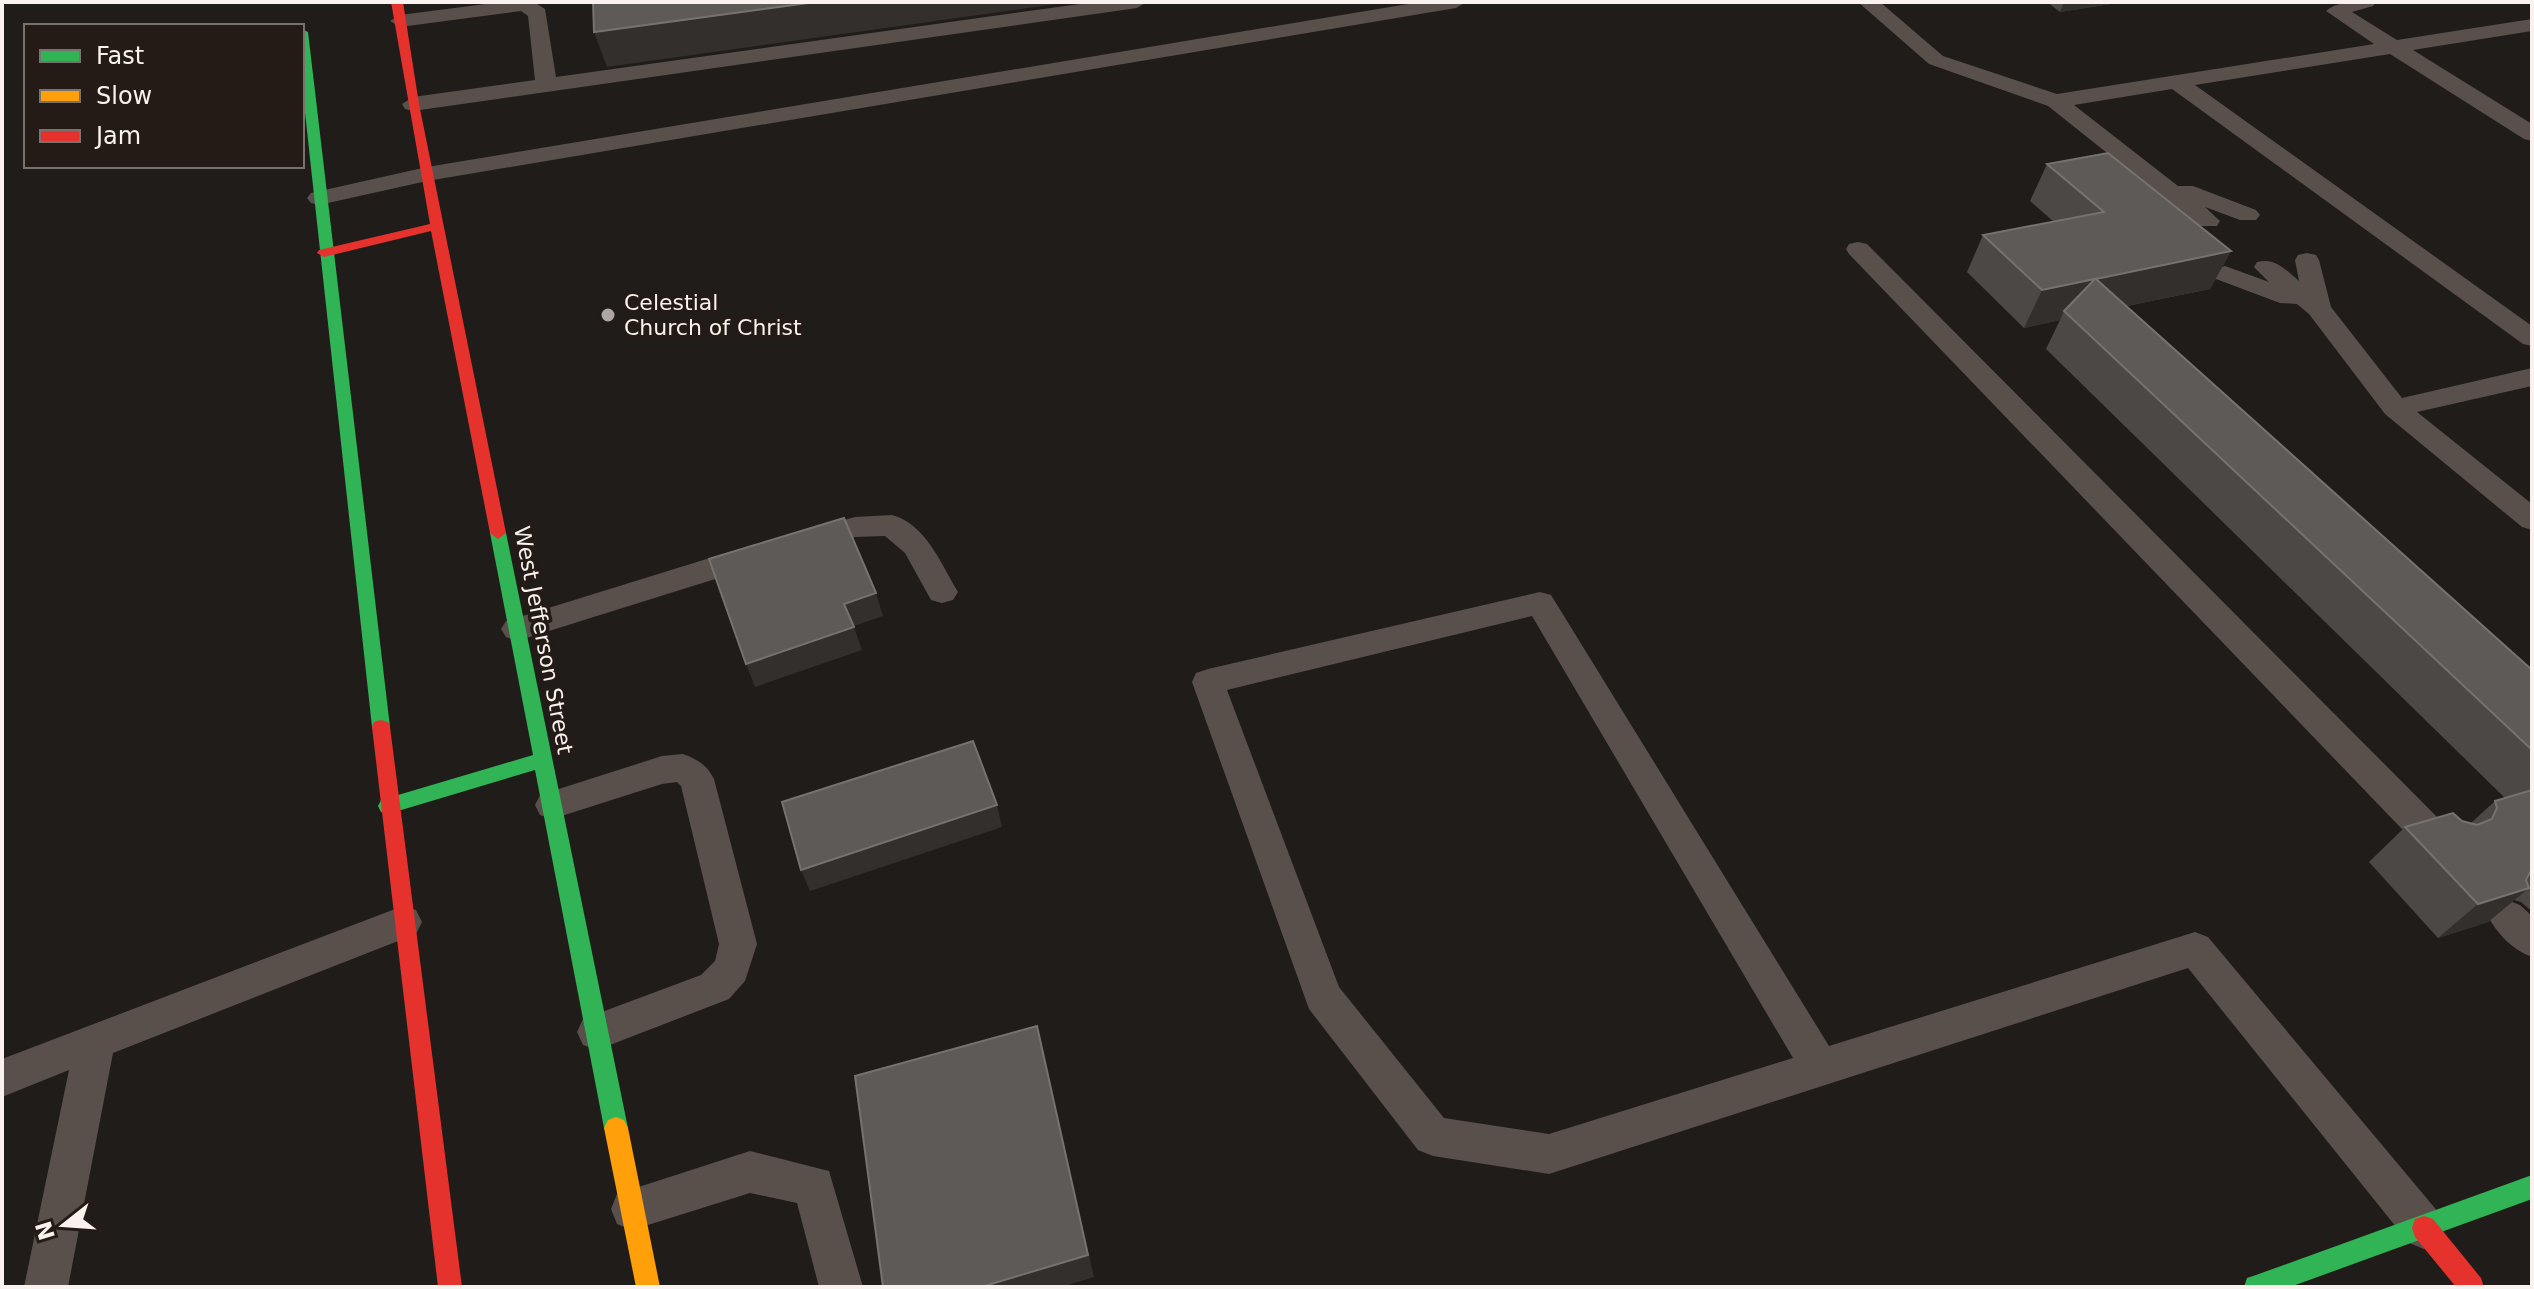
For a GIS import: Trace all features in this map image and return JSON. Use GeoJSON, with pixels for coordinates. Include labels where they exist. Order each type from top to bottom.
{"type":"FeatureCollection","features":[{"type":"Feature","properties":{"kind":"main road","name":"West Jefferson Street"},"geometry":{"type":"LineString","coordinates":[[398,12],[413,104],[648,1287]]}},
{"type":"Feature","properties":{"kind":"main road"},"geometry":{"type":"LineString","coordinates":[[304,53],[388,806],[450,1287]]}},
{"type":"Feature","properties":{"kind":"main road"},"geometry":{"type":"LineString","coordinates":[[324,253],[437,226]]}},
{"type":"Feature","properties":{"kind":"main road"},"geometry":{"type":"LineString","coordinates":[[388,806],[543,760]]}},
{"type":"Feature","properties":{"kind":"main road"},"geometry":{"type":"LineString","coordinates":[[2256,1287],[2532,1187]]}},
{"type":"Feature","properties":{"kind":"main road"},"geometry":{"type":"LineString","coordinates":[[2424,1228],[2472,1287]]}},
{"type":"Feature","properties":{"kind":"lane"},"geometry":{"type":"LineString","coordinates":[[413,104],[1137,2]]}},
{"type":"Feature","properties":{"kind":"lane"},"geometry":{"type":"LineString","coordinates":[[319,198],[427,174],[1456,2]]}},
{"type":"Feature","properties":{"kind":"lane"},"geometry":{"type":"LineString","coordinates":[[1868,2],[1936,60],[2056,101],[2208,221]]}},
{"type":"Feature","properties":{"kind":"lane"},"geometry":{"type":"LineString","coordinates":[[2366,2],[2336,11],[2532,134]]}},
{"type":"Feature","properties":{"kind":"lane"},"geometry":{"type":"LineString","coordinates":[[398,12],[525,5],[538,13],[546,85]]}},
{"type":"Feature","properties":{"kind":"lane"},"geometry":{"type":"LineString","coordinates":[[2056,101],[2532,25]]}},
{"type":"Feature","properties":{"kind":"lane"},"geometry":{"type":"LineString","coordinates":[[2174,80],[2532,338]]}},
{"type":"Feature","properties":{"kind":"lane"},"geometry":{"type":"LineString","coordinates":[[2152,178],[2248,215]]}},
{"type":"Feature","properties":{"kind":"lane"},"geometry":{"type":"LineString","coordinates":[[2152,178],[2165,216]]}},
{"type":"Feature","properties":{"kind":"lane"},"geometry":{"type":"LineString","coordinates":[[1858,249],[2438,842]]}},
{"type":"Feature","properties":{"kind":"lane"},"geometry":{"type":"LineString","coordinates":[[2307,260],[2318,308]]}},
{"type":"Feature","properties":{"kind":"lane"},"geometry":{"type":"LineString","coordinates":[[2266,267],[2318,308],[2395,408],[2532,520]]}},
{"type":"Feature","properties":{"kind":"lane"},"geometry":{"type":"LineString","coordinates":[[2225,274],[2318,308]]}},
{"type":"Feature","properties":{"kind":"lane"},"geometry":{"type":"LineString","coordinates":[[2395,408],[2532,377]]}},
{"type":"Feature","properties":{"kind":"lane"},"geometry":{"type":"LineString","coordinates":[[517,629],[855,527],[892,525],[916,546],[942,592]]}},
{"type":"Feature","properties":{"kind":"lane"},"geometry":{"type":"LineString","coordinates":[[1820,1067],[1540,603],[1208,682],[1323,997],[1433,1136],[1549,1154],[2195,949],[2424,1228]]}},
{"type":"Feature","properties":{"kind":"lane"},"geometry":{"type":"LineString","coordinates":[[552,805],[662,770],[683,768],[697,779],[738,944],[732,969],[715,987],[597,1032]]}},
{"type":"Feature","properties":{"kind":"lane"},"geometry":{"type":"LineString","coordinates":[[2,1078],[403,922]]}},
{"type":"Feature","properties":{"kind":"lane"},"geometry":{"type":"LineString","coordinates":[[46,1287],[95,1042]]}},
{"type":"Feature","properties":{"kind":"lane"},"geometry":{"type":"LineString","coordinates":[[632,1209],[750,1172],[814,1186],[841,1287]]}},
{"type":"Feature","properties":{"kind":"building"},"geometry":{"type":"Polygon","coordinates":[[[593,2],[816,2],[594,32],[593,2]]]}},
{"type":"Feature","properties":{"kind":"building"},"geometry":{"type":"Polygon","coordinates":[[[2108,153],[2231,251],[2096,279],[2532,670],[2532,750],[2064,311],[2095,279],[2042,290],[1983,235],[2104,212],[2047,164],[2108,153]]]}},
{"type":"Feature","properties":{"kind":"building"},"geometry":{"type":"Polygon","coordinates":[[[844,518],[876,593],[844,604],[854,627],[746,664],[709,559],[844,518]]]}},
{"type":"Feature","properties":{"kind":"building"},"geometry":{"type":"Polygon","coordinates":[[[973,741],[997,805],[801,870],[782,802],[973,741]]]}},
{"type":"Feature","properties":{"kind":"building"},"geometry":{"type":"Polygon","coordinates":[[[2532,790],[2532,869],[2526,880],[2529,888],[2478,904],[2405,827],[2453,813],[2462,821],[2477,825],[2492,819],[2497,808],[2495,801],[2532,790]]]}},
{"type":"Feature","properties":{"kind":"building"},"geometry":{"type":"Polygon","coordinates":[[[1037,1026],[1088,1255],[981,1287],[883,1287],[855,1076],[1037,1026]]]}},
{"type":"Feature","properties":{"kind":"traffic: fast"},"geometry":{"type":"LineString","coordinates":[[304,50],[381,727]]}},
{"type":"Feature","properties":{"kind":"traffic: fast"},"geometry":{"type":"LineString","coordinates":[[498,533],[616,1128]]}},
{"type":"Feature","properties":{"kind":"traffic: fast"},"geometry":{"type":"LineString","coordinates":[[388,806],[543,760]]}},
{"type":"Feature","properties":{"kind":"traffic: fast"},"geometry":{"type":"LineString","coordinates":[[2256,1287],[2532,1187]]}},
{"type":"Feature","properties":{"kind":"traffic: slow"},"geometry":{"type":"LineString","coordinates":[[616,1128],[648,1287]]}},
{"type":"Feature","properties":{"kind":"traffic: jam"},"geometry":{"type":"LineString","coordinates":[[397,2],[413,104],[498,533]]}},
{"type":"Feature","properties":{"kind":"traffic: jam"},"geometry":{"type":"LineString","coordinates":[[324,253],[437,226]]}},
{"type":"Feature","properties":{"kind":"traffic: jam"},"geometry":{"type":"LineString","coordinates":[[381,727],[450,1287]]}},
{"type":"Feature","properties":{"kind":"traffic: jam"},"geometry":{"type":"LineString","coordinates":[[2424,1228],[2472,1287]]}},
{"type":"Feature","properties":{"kind":"place","name":"Celestial Church of Christ"},"geometry":{"type":"Point","coordinates":[608,315]}}]}
